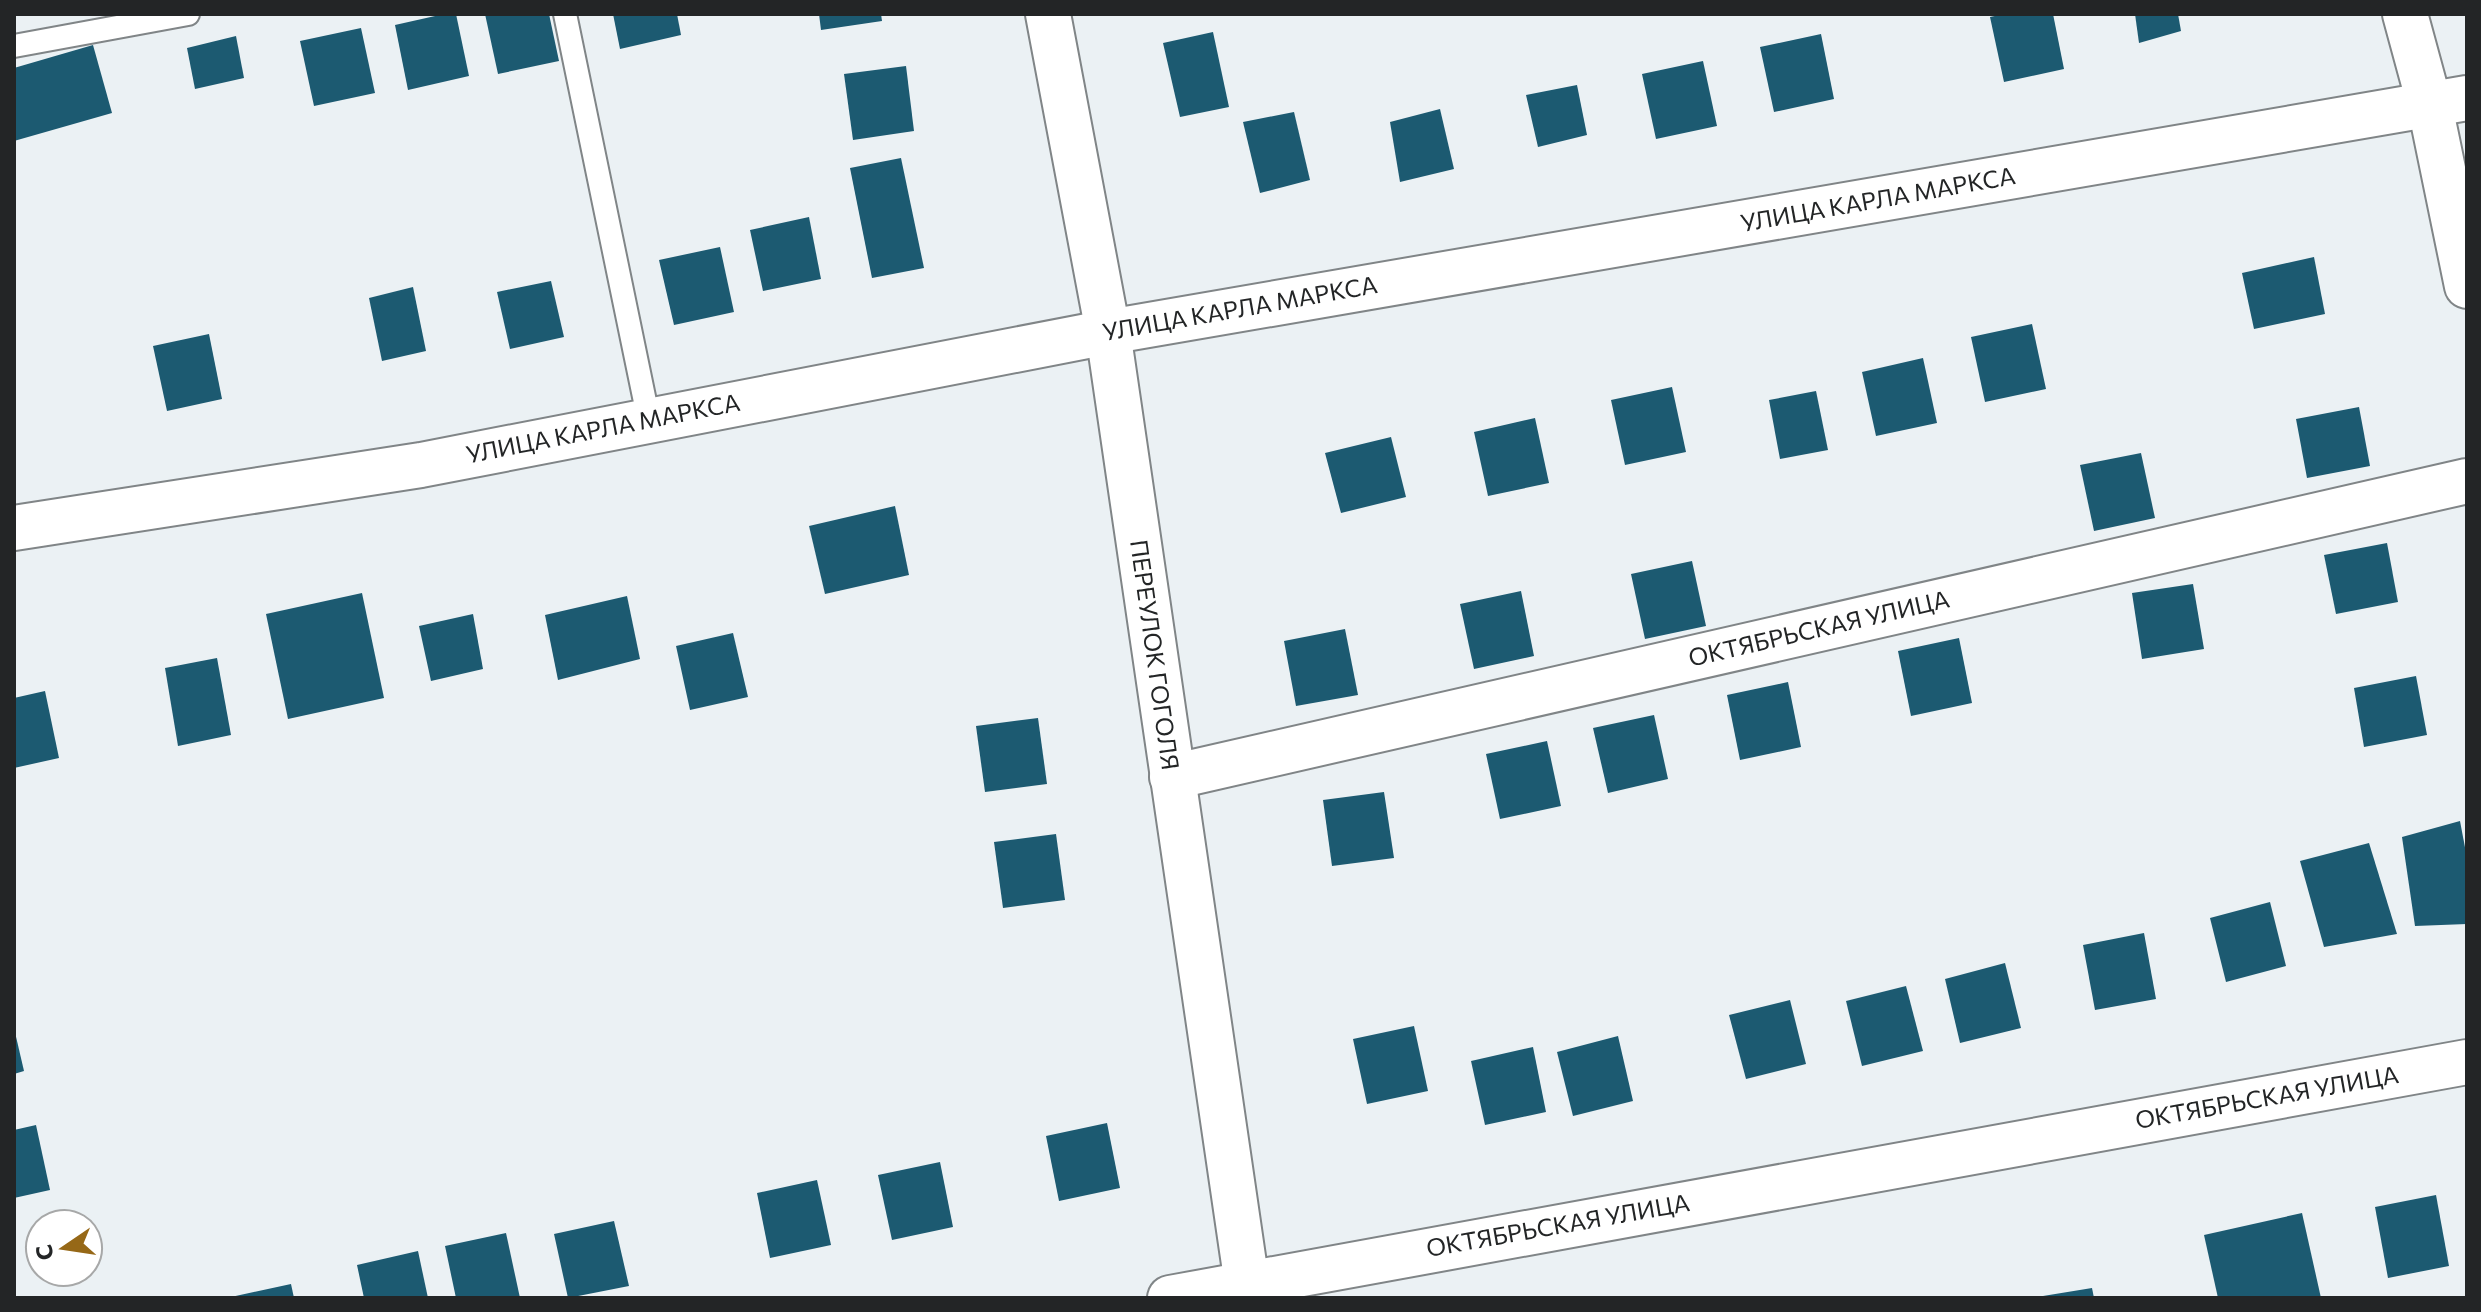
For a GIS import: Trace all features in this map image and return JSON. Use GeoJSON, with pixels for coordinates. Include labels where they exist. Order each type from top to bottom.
{"type":"FeatureCollection","features":[{"type":"Feature","properties":{"kind":"street","name":"ПЕРЕУЛОК ГОГОЛЯ"},"geometry":{"type":"LineString","coordinates":[[1048,14],[1108,332],[1248,1290]]}},
{"type":"Feature","properties":{"kind":"street"},"geometry":{"type":"LineString","coordinates":[[2405,14],[2449,102],[2467,286]]}},
{"type":"Feature","properties":{"kind":"street","name":"УЛИЦА КАРЛА МАРКСА"},"geometry":{"type":"LineString","coordinates":[[14,528],[421,465],[1108,332],[2449,102]]}},
{"type":"Feature","properties":{"kind":"street","name":"ОКТЯБРЬСКАЯ УЛИЦА"},"geometry":{"type":"LineString","coordinates":[[1172,777],[2467,481]]}},
{"type":"Feature","properties":{"kind":"street","name":"ОКТЯБРЬСКАЯ УЛИЦА"},"geometry":{"type":"LineString","coordinates":[[1170,1298],[1248,1290],[2467,1062]]}},
{"type":"Feature","properties":{"kind":"lane"},"geometry":{"type":"LineString","coordinates":[[14,46],[188,14]]}},
{"type":"Feature","properties":{"kind":"lane"},"geometry":{"type":"LineString","coordinates":[[565,14],[649,421]]}},
{"type":"Feature","properties":{"kind":"building"},"geometry":{"type":"Polygon","coordinates":[[[456,14],[469,76],[408,90],[395,25],[456,14]]]}},
{"type":"Feature","properties":{"kind":"building"},"geometry":{"type":"Polygon","coordinates":[[[485,14],[549,14],[559,61],[498,74],[485,14]]]}},
{"type":"Feature","properties":{"kind":"building"},"geometry":{"type":"Polygon","coordinates":[[[613,14],[677,14],[681,35],[620,49],[613,14]]]}},
{"type":"Feature","properties":{"kind":"building"},"geometry":{"type":"Polygon","coordinates":[[[819,14],[881,14],[882,21],[821,30],[819,14]]]}},
{"type":"Feature","properties":{"kind":"building"},"geometry":{"type":"Polygon","coordinates":[[[2053,14],[2064,69],[2004,82],[1990,17],[2053,14]]]}},
{"type":"Feature","properties":{"kind":"building"},"geometry":{"type":"Polygon","coordinates":[[[2135,14],[2178,14],[2181,31],[2139,43],[2135,14]]]}},
{"type":"Feature","properties":{"kind":"building"},"geometry":{"type":"Polygon","coordinates":[[[361,28],[375,93],[314,106],[300,41],[361,28]]]}},
{"type":"Feature","properties":{"kind":"building"},"geometry":{"type":"Polygon","coordinates":[[[1213,32],[1229,107],[1180,117],[1163,43],[1213,32]]]}},
{"type":"Feature","properties":{"kind":"building"},"geometry":{"type":"Polygon","coordinates":[[[1821,34],[1834,99],[1774,112],[1760,47],[1821,34]]]}},
{"type":"Feature","properties":{"kind":"building"},"geometry":{"type":"Polygon","coordinates":[[[236,36],[244,78],[195,89],[187,48],[236,36]]]}},
{"type":"Feature","properties":{"kind":"building"},"geometry":{"type":"Polygon","coordinates":[[[93,45],[112,113],[14,141],[14,68],[93,45]]]}},
{"type":"Feature","properties":{"kind":"building"},"geometry":{"type":"Polygon","coordinates":[[[1703,61],[1717,126],[1656,139],[1642,74],[1703,61]]]}},
{"type":"Feature","properties":{"kind":"building"},"geometry":{"type":"Polygon","coordinates":[[[906,66],[914,131],[853,140],[844,74],[906,66]]]}},
{"type":"Feature","properties":{"kind":"building"},"geometry":{"type":"Polygon","coordinates":[[[1577,85],[1587,135],[1538,147],[1526,95],[1577,85]]]}},
{"type":"Feature","properties":{"kind":"building"},"geometry":{"type":"Polygon","coordinates":[[[1440,109],[1454,169],[1400,182],[1390,122],[1440,109]]]}},
{"type":"Feature","properties":{"kind":"building"},"geometry":{"type":"Polygon","coordinates":[[[1294,112],[1310,180],[1260,193],[1243,122],[1294,112]]]}},
{"type":"Feature","properties":{"kind":"building"},"geometry":{"type":"Polygon","coordinates":[[[901,158],[924,268],[872,278],[850,168],[901,158]]]}},
{"type":"Feature","properties":{"kind":"building"},"geometry":{"type":"Polygon","coordinates":[[[809,217],[821,279],[763,291],[750,230],[809,217]]]}},
{"type":"Feature","properties":{"kind":"building"},"geometry":{"type":"Polygon","coordinates":[[[720,247],[734,312],[674,325],[659,260],[720,247]]]}},
{"type":"Feature","properties":{"kind":"building"},"geometry":{"type":"Polygon","coordinates":[[[2314,257],[2325,314],[2254,329],[2242,273],[2314,257]]]}},
{"type":"Feature","properties":{"kind":"building"},"geometry":{"type":"Polygon","coordinates":[[[551,281],[564,337],[510,349],[497,292],[551,281]]]}},
{"type":"Feature","properties":{"kind":"building"},"geometry":{"type":"Polygon","coordinates":[[[413,287],[426,351],[382,361],[369,298],[413,287]]]}},
{"type":"Feature","properties":{"kind":"building"},"geometry":{"type":"Polygon","coordinates":[[[2032,324],[2046,389],[1985,402],[1971,337],[2032,324]]]}},
{"type":"Feature","properties":{"kind":"building"},"geometry":{"type":"Polygon","coordinates":[[[209,334],[222,399],[167,411],[153,346],[209,334]]]}},
{"type":"Feature","properties":{"kind":"building"},"geometry":{"type":"Polygon","coordinates":[[[1923,358],[1937,423],[1876,436],[1862,372],[1923,358]]]}},
{"type":"Feature","properties":{"kind":"building"},"geometry":{"type":"Polygon","coordinates":[[[1672,387],[1686,452],[1625,465],[1611,400],[1672,387]]]}},
{"type":"Feature","properties":{"kind":"building"},"geometry":{"type":"Polygon","coordinates":[[[1816,391],[1828,450],[1780,459],[1769,400],[1816,391]]]}},
{"type":"Feature","properties":{"kind":"building"},"geometry":{"type":"Polygon","coordinates":[[[2359,407],[2370,466],[2307,478],[2296,419],[2359,407]]]}},
{"type":"Feature","properties":{"kind":"building"},"geometry":{"type":"Polygon","coordinates":[[[1535,418],[1549,483],[1488,496],[1474,432],[1535,418]]]}},
{"type":"Feature","properties":{"kind":"building"},"geometry":{"type":"Polygon","coordinates":[[[1391,437],[1406,497],[1341,513],[1325,453],[1391,437]]]}},
{"type":"Feature","properties":{"kind":"building"},"geometry":{"type":"Polygon","coordinates":[[[2141,453],[2155,518],[2094,531],[2080,465],[2141,453]]]}},
{"type":"Feature","properties":{"kind":"building"},"geometry":{"type":"Polygon","coordinates":[[[895,506],[909,575],[825,594],[809,526],[895,506]]]}},
{"type":"Feature","properties":{"kind":"building"},"geometry":{"type":"Polygon","coordinates":[[[2387,543],[2398,602],[2336,614],[2324,555],[2387,543]]]}},
{"type":"Feature","properties":{"kind":"building"},"geometry":{"type":"Polygon","coordinates":[[[1692,561],[1706,626],[1645,639],[1631,574],[1692,561]]]}},
{"type":"Feature","properties":{"kind":"building"},"geometry":{"type":"Polygon","coordinates":[[[2193,584],[2204,649],[2142,659],[2132,593],[2193,584]]]}},
{"type":"Feature","properties":{"kind":"building"},"geometry":{"type":"Polygon","coordinates":[[[1521,591],[1534,656],[1474,669],[1460,604],[1521,591]]]}},
{"type":"Feature","properties":{"kind":"building"},"geometry":{"type":"Polygon","coordinates":[[[362,593],[384,698],[288,719],[266,614],[362,593]]]}},
{"type":"Feature","properties":{"kind":"building"},"geometry":{"type":"Polygon","coordinates":[[[627,596],[640,659],[558,680],[545,615],[627,596]]]}},
{"type":"Feature","properties":{"kind":"building"},"geometry":{"type":"Polygon","coordinates":[[[473,614],[483,669],[431,681],[419,626],[473,614]]]}},
{"type":"Feature","properties":{"kind":"building"},"geometry":{"type":"Polygon","coordinates":[[[1345,629],[1358,695],[1296,706],[1284,641],[1345,629]]]}},
{"type":"Feature","properties":{"kind":"building"},"geometry":{"type":"Polygon","coordinates":[[[733,633],[748,697],[690,710],[676,646],[733,633]]]}},
{"type":"Feature","properties":{"kind":"building"},"geometry":{"type":"Polygon","coordinates":[[[1959,638],[1972,703],[1911,716],[1898,651],[1959,638]]]}},
{"type":"Feature","properties":{"kind":"building"},"geometry":{"type":"Polygon","coordinates":[[[217,658],[231,735],[178,746],[165,668],[217,658]]]}},
{"type":"Feature","properties":{"kind":"building"},"geometry":{"type":"Polygon","coordinates":[[[2416,676],[2427,735],[2364,747],[2354,688],[2416,676]]]}},
{"type":"Feature","properties":{"kind":"building"},"geometry":{"type":"Polygon","coordinates":[[[1788,682],[1801,747],[1740,760],[1727,695],[1788,682]]]}},
{"type":"Feature","properties":{"kind":"building"},"geometry":{"type":"Polygon","coordinates":[[[45,691],[59,758],[14,768],[14,698],[45,691]]]}},
{"type":"Feature","properties":{"kind":"building"},"geometry":{"type":"Polygon","coordinates":[[[1654,715],[1668,779],[1608,793],[1593,728],[1654,715]]]}},
{"type":"Feature","properties":{"kind":"building"},"geometry":{"type":"Polygon","coordinates":[[[1038,718],[1047,784],[985,792],[976,726],[1038,718]]]}},
{"type":"Feature","properties":{"kind":"building"},"geometry":{"type":"Polygon","coordinates":[[[1547,741],[1561,806],[1500,819],[1486,754],[1547,741]]]}},
{"type":"Feature","properties":{"kind":"building"},"geometry":{"type":"Polygon","coordinates":[[[1384,792],[1394,858],[1332,866],[1323,800],[1384,792]]]}},
{"type":"Feature","properties":{"kind":"building"},"geometry":{"type":"Polygon","coordinates":[[[2460,821],[2467,858],[2467,924],[2415,926],[2402,837],[2460,821]]]}},
{"type":"Feature","properties":{"kind":"building"},"geometry":{"type":"Polygon","coordinates":[[[1056,834],[1065,900],[1003,908],[994,842],[1056,834]]]}},
{"type":"Feature","properties":{"kind":"building"},"geometry":{"type":"Polygon","coordinates":[[[2369,843],[2397,934],[2324,947],[2300,861],[2369,843]]]}},
{"type":"Feature","properties":{"kind":"building"},"geometry":{"type":"Polygon","coordinates":[[[2270,902],[2286,966],[2226,982],[2210,918],[2270,902]]]}},
{"type":"Feature","properties":{"kind":"building"},"geometry":{"type":"Polygon","coordinates":[[[2144,933],[2156,999],[2095,1010],[2083,945],[2144,933]]]}},
{"type":"Feature","properties":{"kind":"building"},"geometry":{"type":"Polygon","coordinates":[[[2005,963],[2021,1028],[1960,1043],[1945,979],[2005,963]]]}},
{"type":"Feature","properties":{"kind":"building"},"geometry":{"type":"Polygon","coordinates":[[[1906,986],[1923,1051],[1862,1066],[1846,1001],[1906,986]]]}},
{"type":"Feature","properties":{"kind":"building"},"geometry":{"type":"Polygon","coordinates":[[[1790,1000],[1806,1064],[1746,1079],[1729,1015],[1790,1000]]]}},
{"type":"Feature","properties":{"kind":"building"},"geometry":{"type":"Polygon","coordinates":[[[1414,1026],[1428,1091],[1367,1104],[1353,1039],[1414,1026]]]}},
{"type":"Feature","properties":{"kind":"building"},"geometry":{"type":"Polygon","coordinates":[[[14,1028],[24,1071],[14,1074],[14,1028]]]}},
{"type":"Feature","properties":{"kind":"building"},"geometry":{"type":"Polygon","coordinates":[[[1618,1036],[1633,1101],[1573,1116],[1557,1052],[1618,1036]]]}},
{"type":"Feature","properties":{"kind":"building"},"geometry":{"type":"Polygon","coordinates":[[[1533,1047],[1546,1112],[1485,1125],[1471,1061],[1533,1047]]]}},
{"type":"Feature","properties":{"kind":"building"},"geometry":{"type":"Polygon","coordinates":[[[1107,1123],[1120,1188],[1059,1201],[1046,1136],[1107,1123]]]}},
{"type":"Feature","properties":{"kind":"building"},"geometry":{"type":"Polygon","coordinates":[[[36,1125],[50,1190],[14,1198],[14,1130],[36,1125]]]}},
{"type":"Feature","properties":{"kind":"building"},"geometry":{"type":"Polygon","coordinates":[[[940,1162],[953,1227],[892,1240],[878,1175],[940,1162]]]}},
{"type":"Feature","properties":{"kind":"building"},"geometry":{"type":"Polygon","coordinates":[[[817,1180],[831,1245],[770,1258],[757,1193],[817,1180]]]}},
{"type":"Feature","properties":{"kind":"building"},"geometry":{"type":"Polygon","coordinates":[[[2436,1195],[2449,1266],[2388,1278],[2375,1207],[2436,1195]]]}},
{"type":"Feature","properties":{"kind":"building"},"geometry":{"type":"Polygon","coordinates":[[[2302,1213],[2321,1298],[2218,1298],[2204,1235],[2302,1213]]]}},
{"type":"Feature","properties":{"kind":"building"},"geometry":{"type":"Polygon","coordinates":[[[614,1221],[629,1286],[568,1298],[554,1234],[614,1221]]]}},
{"type":"Feature","properties":{"kind":"building"},"geometry":{"type":"Polygon","coordinates":[[[506,1233],[520,1298],[456,1298],[445,1246],[506,1233]]]}},
{"type":"Feature","properties":{"kind":"building"},"geometry":{"type":"Polygon","coordinates":[[[418,1251],[428,1298],[364,1298],[357,1265],[418,1251]]]}},
{"type":"Feature","properties":{"kind":"building"},"geometry":{"type":"Polygon","coordinates":[[[291,1284],[294,1298],[231,1298],[231,1297],[291,1284]]]}},
{"type":"Feature","properties":{"kind":"building"},"geometry":{"type":"Polygon","coordinates":[[[2092,1288],[2094,1298],[2043,1298],[2043,1296],[2092,1288]]]}}]}
